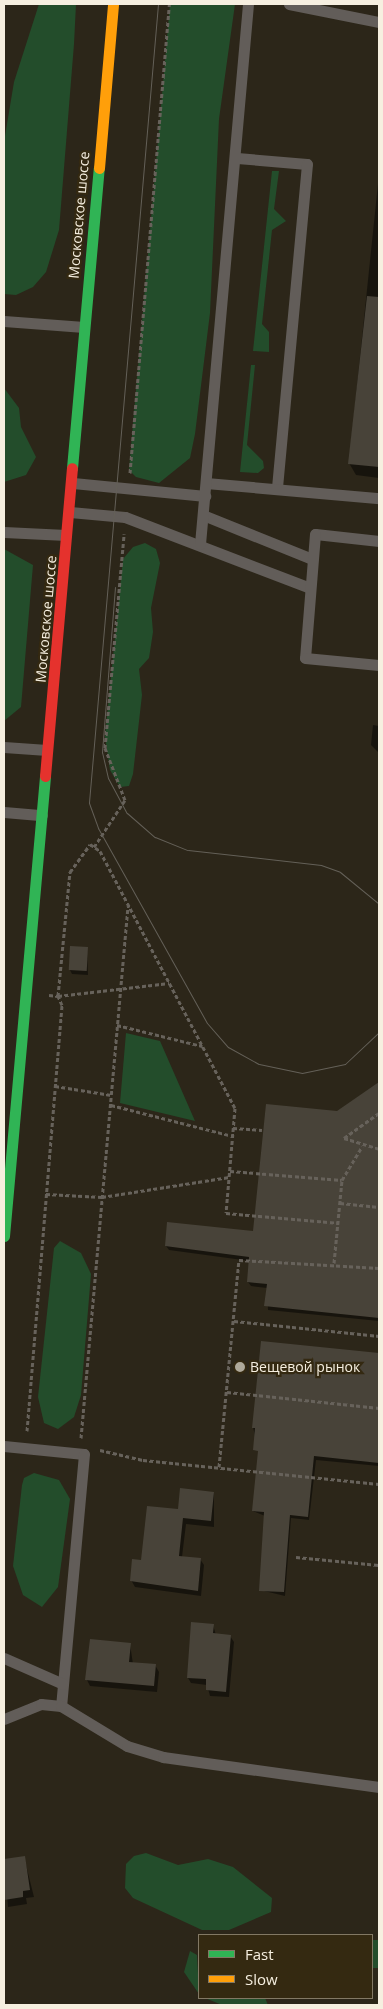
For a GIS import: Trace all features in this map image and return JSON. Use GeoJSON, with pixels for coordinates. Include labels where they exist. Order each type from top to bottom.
{"type":"FeatureCollection","features":[{"type":"Feature","properties":{"kind":"main road","name":"Московское шоссе"},"geometry":{"type":"LineString","coordinates":[[4,1236],[6,1185],[50,750],[73,483],[84,327],[113,4]]}},
{"type":"Feature","properties":{"kind":"lane"},"geometry":{"type":"LineString","coordinates":[[200,544],[237,158],[248,4]]}},
{"type":"Feature","properties":{"kind":"lane"},"geometry":{"type":"LineString","coordinates":[[289,4],[379,22]]}},
{"type":"Feature","properties":{"kind":"lane"},"geometry":{"type":"LineString","coordinates":[[237,158],[308,164],[277,489]]}},
{"type":"Feature","properties":{"kind":"lane"},"geometry":{"type":"LineString","coordinates":[[4,321],[84,327]]}},
{"type":"Feature","properties":{"kind":"lane"},"geometry":{"type":"LineString","coordinates":[[73,483],[205,496]]}},
{"type":"Feature","properties":{"kind":"lane"},"geometry":{"type":"LineString","coordinates":[[206,483],[379,498]]}},
{"type":"Feature","properties":{"kind":"lane"},"geometry":{"type":"LineString","coordinates":[[70,512],[126,517],[310,588]]}},
{"type":"Feature","properties":{"kind":"lane"},"geometry":{"type":"LineString","coordinates":[[203,515],[312,559]]}},
{"type":"Feature","properties":{"kind":"lane"},"geometry":{"type":"LineString","coordinates":[[4,532],[68,535]]}},
{"type":"Feature","properties":{"kind":"lane"},"geometry":{"type":"LineString","coordinates":[[379,541],[315,534],[305,658],[379,665]]}},
{"type":"Feature","properties":{"kind":"lane"},"geometry":{"type":"LineString","coordinates":[[4,747],[50,750]]}},
{"type":"Feature","properties":{"kind":"lane"},"geometry":{"type":"LineString","coordinates":[[4,812],[43,815]]}},
{"type":"Feature","properties":{"kind":"lane"},"geometry":{"type":"LineString","coordinates":[[4,1446],[80,1451],[84,1454],[61,1706]]}},
{"type":"Feature","properties":{"kind":"lane"},"geometry":{"type":"LineString","coordinates":[[4,1658],[63,1684]]}},
{"type":"Feature","properties":{"kind":"lane"},"geometry":{"type":"LineString","coordinates":[[4,1719],[41,1704],[61,1706],[127,1746],[163,1757],[379,1787]]}},
{"type":"Feature","properties":{"kind":"path"},"geometry":{"type":"LineString","coordinates":[[128,488],[169,4]]}},
{"type":"Feature","properties":{"kind":"path"},"geometry":{"type":"LineString","coordinates":[[94,847],[125,800],[105,748],[126,517]]}},
{"type":"Feature","properties":{"kind":"path"},"geometry":{"type":"LineString","coordinates":[[70,872],[90,844],[94,847],[128,906],[234,1108],[226,1213],[337,1223]]}},
{"type":"Feature","properties":{"kind":"path"},"geometry":{"type":"LineString","coordinates":[[128,906],[80,1451],[379,1484]]}},
{"type":"Feature","properties":{"kind":"path"},"geometry":{"type":"LineString","coordinates":[[25,1448],[62,1005],[58,996],[169,984]]}},
{"type":"Feature","properties":{"kind":"path"},"geometry":{"type":"LineString","coordinates":[[118,1026],[202,1046]]}},
{"type":"Feature","properties":{"kind":"path"},"geometry":{"type":"LineString","coordinates":[[55,1086],[111,1096]]}},
{"type":"Feature","properties":{"kind":"path"},"geometry":{"type":"LineString","coordinates":[[111,1104],[232,1136]]}},
{"type":"Feature","properties":{"kind":"path"},"geometry":{"type":"LineString","coordinates":[[379,1113],[344,1138],[362,1147],[379,1149]]}},
{"type":"Feature","properties":{"kind":"path"},"geometry":{"type":"LineString","coordinates":[[233,1128],[262,1130]]}},
{"type":"Feature","properties":{"kind":"path"},"geometry":{"type":"LineString","coordinates":[[219,1467],[239,1260],[329,1269],[334,1264],[342,1180],[362,1147]]}},
{"type":"Feature","properties":{"kind":"path"},"geometry":{"type":"LineString","coordinates":[[230,1171],[342,1180]]}},
{"type":"Feature","properties":{"kind":"path"},"geometry":{"type":"LineString","coordinates":[[46,1194],[102,1197],[229,1177]]}},
{"type":"Feature","properties":{"kind":"path"},"geometry":{"type":"LineString","coordinates":[[340,1204],[379,1208]]}},
{"type":"Feature","properties":{"kind":"path"},"geometry":{"type":"LineString","coordinates":[[334,1264],[379,1268]]}},
{"type":"Feature","properties":{"kind":"path"},"geometry":{"type":"LineString","coordinates":[[234,1321],[379,1336]]}},
{"type":"Feature","properties":{"kind":"path"},"geometry":{"type":"LineString","coordinates":[[226,1392],[379,1408]]}},
{"type":"Feature","properties":{"kind":"path"},"geometry":{"type":"LineString","coordinates":[[296,1557],[379,1565]]}},
{"type":"Feature","properties":{"kind":"green space"},"geometry":{"type":"Polygon","coordinates":[[[39,4],[76,4],[59,230],[46,272],[33,287],[16,295],[4,294],[4,142],[14,82],[39,4]]]}},
{"type":"Feature","properties":{"kind":"green space"},"geometry":{"type":"Polygon","coordinates":[[[170,4],[235,4],[219,119],[210,313],[195,434],[190,458],[159,483],[136,477],[129,470],[170,4]]]}},
{"type":"Feature","properties":{"kind":"green space"},"geometry":{"type":"Polygon","coordinates":[[[272,171],[279,171],[274,209],[286,221],[272,230],[262,324],[269,332],[269,352],[253,351],[272,171]]]}},
{"type":"Feature","properties":{"kind":"green space"},"geometry":{"type":"Polygon","coordinates":[[[251,365],[255,365],[247,445],[263,461],[264,468],[258,473],[240,472],[251,365]]]}},
{"type":"Feature","properties":{"kind":"green space"},"geometry":{"type":"Polygon","coordinates":[[[4,388],[19,408],[21,427],[36,457],[26,475],[4,482],[4,388]]]}},
{"type":"Feature","properties":{"kind":"green space"},"geometry":{"type":"Polygon","coordinates":[[[145,543],[156,549],[160,563],[151,608],[153,632],[149,658],[139,669],[142,695],[133,774],[129,786],[120,787],[110,770],[105,736],[123,559],[133,547],[145,543]]]}},
{"type":"Feature","properties":{"kind":"green space"},"geometry":{"type":"Polygon","coordinates":[[[4,549],[33,565],[21,707],[4,721],[4,549]]]}},
{"type":"Feature","properties":{"kind":"green space"},"geometry":{"type":"Polygon","coordinates":[[[126,1033],[160,1041],[195,1121],[120,1103],[126,1033]]]}},
{"type":"Feature","properties":{"kind":"green space"},"geometry":{"type":"Polygon","coordinates":[[[60,1241],[81,1253],[91,1274],[81,1395],[74,1417],[58,1429],[44,1423],[38,1397],[54,1248],[60,1241]]]}},
{"type":"Feature","properties":{"kind":"green space"},"geometry":{"type":"Polygon","coordinates":[[[34,1473],[59,1480],[70,1499],[58,1587],[42,1607],[23,1595],[13,1566],[22,1485],[24,1478],[34,1473]]]}},
{"type":"Feature","properties":{"kind":"green space"},"geometry":{"type":"Polygon","coordinates":[[[146,1853],[178,1865],[208,1859],[233,1867],[272,1898],[271,1912],[229,1930],[202,1930],[133,1898],[125,1888],[126,1864],[134,1856],[146,1853]]]}},
{"type":"Feature","properties":{"kind":"green space"},"geometry":{"type":"Polygon","coordinates":[[[373,1940],[379,1940],[379,1968],[373,1968],[373,1940]]]}},
{"type":"Feature","properties":{"kind":"green space"},"geometry":{"type":"Polygon","coordinates":[[[190,1951],[197,1955],[198,1993],[184,1972],[190,1951]]]}},
{"type":"Feature","properties":{"kind":"green space"},"geometry":{"type":"Polygon","coordinates":[[[207,1999],[265,1999],[268,2005],[222,2005],[207,1999]]]}},
{"type":"Feature","properties":{"kind":"building"},"geometry":{"type":"Polygon","coordinates":[[[367,296],[379,297],[379,467],[348,464],[367,296]]]}},
{"type":"Feature","properties":{"kind":"building"},"geometry":{"type":"Polygon","coordinates":[[[70,946],[88,947],[87,971],[69,970],[70,946]]]}},
{"type":"Feature","properties":{"kind":"building"},"geometry":{"type":"Polygon","coordinates":[[[379,1082],[379,1318],[264,1306],[267,1284],[247,1282],[249,1257],[165,1246],[167,1222],[253,1231],[266,1104],[337,1111],[379,1082]]]}},
{"type":"Feature","properties":{"kind":"building"},"geometry":{"type":"Polygon","coordinates":[[[261,1341],[379,1353],[379,1463],[314,1456],[308,1517],[290,1515],[284,1592],[259,1591],[264,1512],[252,1511],[258,1451],[253,1450],[255,1428],[252,1428],[261,1341]]]}},
{"type":"Feature","properties":{"kind":"building"},"geometry":{"type":"Polygon","coordinates":[[[180,1488],[214,1492],[211,1521],[183,1518],[179,1556],[201,1558],[198,1591],[130,1581],[132,1559],[141,1560],[147,1506],[178,1509],[180,1488]]]}},
{"type":"Feature","properties":{"kind":"building"},"geometry":{"type":"Polygon","coordinates":[[[191,1622],[214,1624],[213,1633],[231,1635],[226,1692],[206,1690],[206,1679],[187,1678],[191,1622]]]}},
{"type":"Feature","properties":{"kind":"building"},"geometry":{"type":"Polygon","coordinates":[[[90,1639],[131,1643],[129,1662],[156,1664],[154,1686],[85,1680],[90,1639]]]}},
{"type":"Feature","properties":{"kind":"building"},"geometry":{"type":"Polygon","coordinates":[[[25,1856],[30,1890],[23,1891],[23,1897],[4,1900],[4,1859],[25,1856]]]}},
{"type":"Feature","properties":{"kind":"tram line"},"geometry":{"type":"LineString","coordinates":[[158,4],[89,803],[98,828],[207,1023],[228,1047],[259,1064],[302,1073],[345,1064],[379,1032]]}},
{"type":"Feature","properties":{"kind":"tram line"},"geometry":{"type":"LineString","coordinates":[[115,587],[102,752],[108,778],[127,813],[155,837],[188,850],[321,865],[340,872],[379,904]]}},
{"type":"Feature","properties":{"kind":"traffic: fast"},"geometry":{"type":"LineString","coordinates":[[72,468],[99,168]]}},
{"type":"Feature","properties":{"kind":"traffic: fast"},"geometry":{"type":"LineString","coordinates":[[4,1236],[45,776]]}},
{"type":"Feature","properties":{"kind":"traffic: slow"},"geometry":{"type":"LineString","coordinates":[[99,168],[113,4]]}},
{"type":"Feature","properties":{"kind":"traffic: jam"},"geometry":{"type":"LineString","coordinates":[[45,776],[72,468]]}},
{"type":"Feature","properties":{"kind":"place","name":"Вещевой рынок"},"geometry":{"type":"Point","coordinates":[240,1367]}}]}
